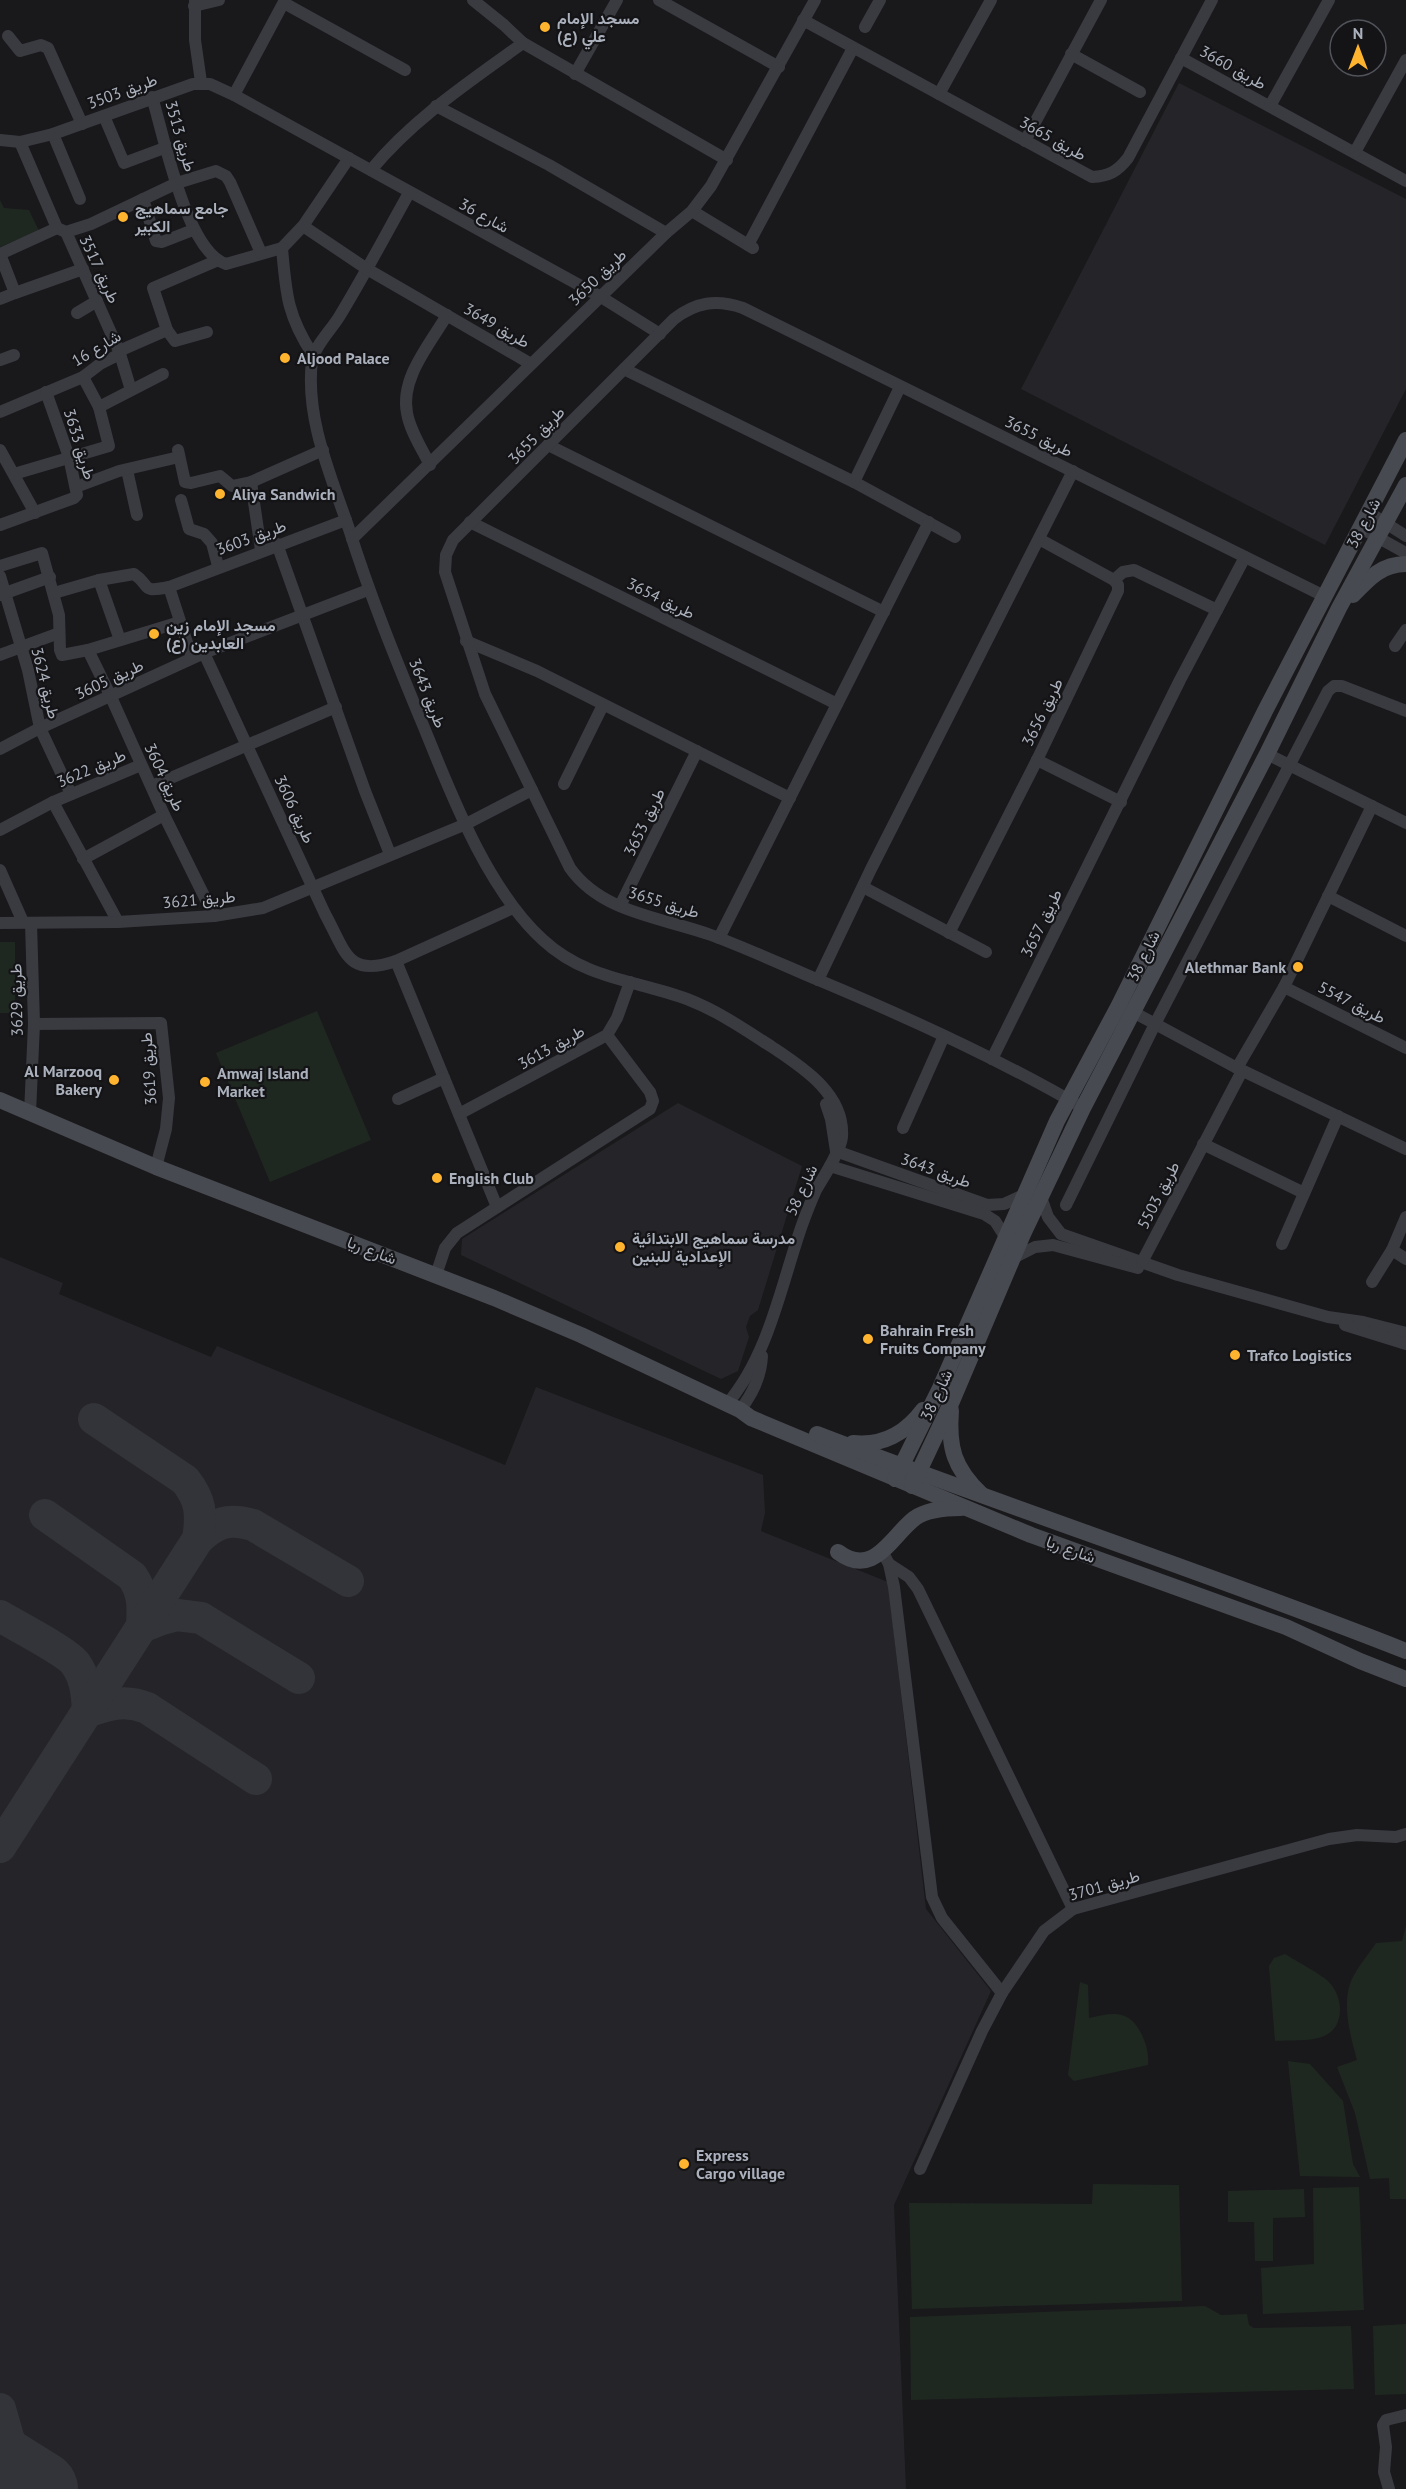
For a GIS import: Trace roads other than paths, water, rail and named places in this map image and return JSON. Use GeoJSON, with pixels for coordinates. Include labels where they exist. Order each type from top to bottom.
{"type":"FeatureCollection","features":[{"type":"Feature","properties":{"kind":"main road","name":"شارع 38"},"geometry":{"type":"LineString","coordinates":[[1076,1104],[1118,1007],[1324,596],[1406,440]]}},
{"type":"Feature","properties":{"kind":"main road","name":"شارع 38"},"geometry":{"type":"LineString","coordinates":[[916,1480],[1013,1258],[1057,1121],[1076,1104],[1133,1012],[1267,754],[1339,608],[1406,485]]}},
{"type":"Feature","properties":{"kind":"main road"},"geometry":{"type":"LineString","coordinates":[[1339,608],[1386,566],[1406,564]]}},
{"type":"Feature","properties":{"kind":"main road","name":"شارع ريا"},"geometry":{"type":"LineString","coordinates":[[0,1100],[156,1167],[436,1275],[581,1335],[734,1407],[751,1418],[916,1480],[969,1509],[1031,1535],[1286,1627],[1360,1661],[1406,1678]]}},
{"type":"Feature","properties":{"kind":"main road","name":"شارع 38"},"geometry":{"type":"LineString","coordinates":[[899,1473],[940,1388],[1006,1238],[1033,1196]]}},
{"type":"Feature","properties":{"kind":"main road"},"geometry":{"type":"LineString","coordinates":[[837,1442],[864,1444],[891,1437],[914,1421],[940,1388]]}},
{"type":"Feature","properties":{"kind":"main road"},"geometry":{"type":"LineString","coordinates":[[952,1401],[951,1435],[954,1458],[965,1478],[986,1498]]}},
{"type":"Feature","properties":{"kind":"main road","name":"شارع ريا"},"geometry":{"type":"LineString","coordinates":[[734,1407],[756,1410],[837,1442],[899,1473]]}},
{"type":"Feature","properties":{"kind":"main road","name":"شارع ريا"},"geometry":{"type":"LineString","coordinates":[[916,1480],[986,1498],[1275,1600],[1406,1651]]}},
{"type":"Feature","properties":{"kind":"main road"},"geometry":{"type":"LineString","coordinates":[[838,1552],[857,1561],[886,1557],[921,1515],[948,1508],[969,1509]]}},
{"type":"Feature","properties":{"kind":"street"},"geometry":{"type":"LineString","coordinates":[[219,0],[194,3],[197,61],[201,82],[234,95],[371,170],[436,106],[523,43]]}},
{"type":"Feature","properties":{"kind":"street"},"geometry":{"type":"LineString","coordinates":[[473,0],[523,43],[727,160]]}},
{"type":"Feature","properties":{"kind":"street"},"geometry":{"type":"LineString","coordinates":[[574,74],[617,0]]}},
{"type":"Feature","properties":{"kind":"street"},"geometry":{"type":"LineString","coordinates":[[659,0],[779,67]]}},
{"type":"Feature","properties":{"kind":"street","name":"طريق 3650"},"geometry":{"type":"LineString","coordinates":[[352,539],[666,233],[692,211],[727,160],[815,0]]}},
{"type":"Feature","properties":{"kind":"street"},"geometry":{"type":"LineString","coordinates":[[865,27],[880,0]]}},
{"type":"Feature","properties":{"kind":"street"},"geometry":{"type":"LineString","coordinates":[[939,94],[991,0]]}},
{"type":"Feature","properties":{"kind":"street"},"geometry":{"type":"LineString","coordinates":[[1025,141],[1101,0]]}},
{"type":"Feature","properties":{"kind":"street","name":"طريق 3665"},"geometry":{"type":"LineString","coordinates":[[803,20],[1092,177],[1106,176],[1119,170],[1128,158],[1212,0]]}},
{"type":"Feature","properties":{"kind":"street","name":"طريق 3660"},"geometry":{"type":"LineString","coordinates":[[1270,106],[1329,0]]}},
{"type":"Feature","properties":{"kind":"street"},"geometry":{"type":"LineString","coordinates":[[234,95],[285,2],[405,70]]}},
{"type":"Feature","properties":{"kind":"street"},"geometry":{"type":"LineString","coordinates":[[8,36],[20,51],[41,45],[48,48],[82,124]]}},
{"type":"Feature","properties":{"kind":"street"},"geometry":{"type":"LineString","coordinates":[[692,211],[751,247],[853,48]]}},
{"type":"Feature","properties":{"kind":"street"},"geometry":{"type":"LineString","coordinates":[[1071,54],[1140,92]]}},
{"type":"Feature","properties":{"kind":"street","name":"طريق 3660"},"geometry":{"type":"LineString","coordinates":[[1181,57],[1406,181]]}},
{"type":"Feature","properties":{"kind":"street"},"geometry":{"type":"LineString","coordinates":[[1355,152],[1406,60]]}},
{"type":"Feature","properties":{"kind":"street","name":"طريق 3503"},"geometry":{"type":"LineString","coordinates":[[0,140],[21,142],[53,134],[152,97],[201,82]]}},
{"type":"Feature","properties":{"kind":"street","name":"طريق 3513"},"geometry":{"type":"LineString","coordinates":[[152,97],[193,230],[206,251],[216,261]]}},
{"type":"Feature","properties":{"kind":"street"},"geometry":{"type":"LineString","coordinates":[[436,106],[549,165],[666,233]]}},
{"type":"Feature","properties":{"kind":"street"},"geometry":{"type":"LineString","coordinates":[[105,116],[124,163],[167,147]]}},
{"type":"Feature","properties":{"kind":"street"},"geometry":{"type":"LineString","coordinates":[[53,134],[80,199]]}},
{"type":"Feature","properties":{"kind":"street","name":"طريق 3517"},"geometry":{"type":"LineString","coordinates":[[21,142],[83,269],[120,353],[131,390]]}},
{"type":"Feature","properties":{"kind":"street"},"geometry":{"type":"LineString","coordinates":[[207,332],[175,341],[167,330],[153,288],[216,261],[226,264],[282,248],[303,226],[349,158]]}},
{"type":"Feature","properties":{"kind":"street","name":"شارع 36"},"geometry":{"type":"LineString","coordinates":[[371,170],[601,297],[660,334]]}},
{"type":"Feature","properties":{"kind":"street","name":"طريق 3513"},"geometry":{"type":"LineString","coordinates":[[177,183],[216,171],[226,176],[261,253]]}},
{"type":"Feature","properties":{"kind":"street"},"geometry":{"type":"LineString","coordinates":[[15,293],[0,254],[62,230],[92,224],[177,183]]}},
{"type":"Feature","properties":{"kind":"street"},"geometry":{"type":"LineString","coordinates":[[282,248],[288,306],[298,332],[313,355],[339,316],[409,193]]}},
{"type":"Feature","properties":{"kind":"street"},"geometry":{"type":"LineString","coordinates":[[144,199],[156,241],[162,242],[193,230]]}},
{"type":"Feature","properties":{"kind":"street"},"geometry":{"type":"LineString","coordinates":[[303,226],[367,268]]}},
{"type":"Feature","properties":{"kind":"street","name":"طريق 3649"},"geometry":{"type":"LineString","coordinates":[[367,268],[531,364]]}},
{"type":"Feature","properties":{"kind":"street"},"geometry":{"type":"LineString","coordinates":[[0,299],[83,269]]}},
{"type":"Feature","properties":{"kind":"street"},"geometry":{"type":"LineString","coordinates":[[77,313],[97,301]]}},
{"type":"Feature","properties":{"kind":"street","name":"طريق 3655"},"geometry":{"type":"LineString","coordinates":[[1076,1104],[944,1036],[719,938],[603,899],[579,880],[570,868],[485,694],[445,572],[446,555],[453,540],[686,310],[699,304],[729,303],[1324,596]]}},
{"type":"Feature","properties":{"kind":"street","name":"طريق 3649"},"geometry":{"type":"LineString","coordinates":[[430,465],[407,415],[406,391],[411,377],[447,315]]}},
{"type":"Feature","properties":{"kind":"street","name":"شارع 16"},"geometry":{"type":"LineString","coordinates":[[0,412],[83,377],[100,364],[167,330]]}},
{"type":"Feature","properties":{"kind":"street"},"geometry":{"type":"LineString","coordinates":[[0,360],[14,355]]}},
{"type":"Feature","properties":{"kind":"street","name":"طريق 3643"},"geometry":{"type":"LineString","coordinates":[[313,355],[312,403],[323,450],[368,590],[439,766],[488,867],[513,908],[541,939],[566,959],[594,973],[691,1001],[732,1020],[808,1071],[832,1101],[842,1131],[842,1142],[836,1151],[987,1205],[1004,1204],[1033,1196]]}},
{"type":"Feature","properties":{"kind":"street"},"geometry":{"type":"LineString","coordinates":[[624,369],[854,482],[956,537]]}},
{"type":"Feature","properties":{"kind":"street"},"geometry":{"type":"LineString","coordinates":[[99,407],[163,374]]}},
{"type":"Feature","properties":{"kind":"street"},"geometry":{"type":"LineString","coordinates":[[14,474],[109,446],[99,407],[83,377]]}},
{"type":"Feature","properties":{"kind":"street"},"geometry":{"type":"LineString","coordinates":[[854,482],[900,387]]}},
{"type":"Feature","properties":{"kind":"street","name":"طريق 3633"},"geometry":{"type":"LineString","coordinates":[[0,525],[76,497],[69,457],[46,392]]}},
{"type":"Feature","properties":{"kind":"street"},"geometry":{"type":"LineString","coordinates":[[548,445],[884,612]]}},
{"type":"Feature","properties":{"kind":"street"},"geometry":{"type":"LineString","coordinates":[[76,487],[179,453],[183,479],[186,483],[216,476],[222,477],[232,486],[251,482],[323,450]]}},
{"type":"Feature","properties":{"kind":"street"},"geometry":{"type":"LineString","coordinates":[[2,457],[14,474],[34,513]]}},
{"type":"Feature","properties":{"kind":"street"},"geometry":{"type":"LineString","coordinates":[[127,470],[137,515]]}},
{"type":"Feature","properties":{"kind":"street"},"geometry":{"type":"LineString","coordinates":[[818,980],[1073,471]]}},
{"type":"Feature","properties":{"kind":"street"},"geometry":{"type":"LineString","coordinates":[[251,482],[261,550]]}},
{"type":"Feature","properties":{"kind":"street"},"geometry":{"type":"LineString","coordinates":[[181,500],[189,529],[204,534],[212,543],[218,566]]}},
{"type":"Feature","properties":{"kind":"street","name":"طريق 3603"},"geometry":{"type":"LineString","coordinates":[[169,587],[218,566],[346,520]]}},
{"type":"Feature","properties":{"kind":"street"},"geometry":{"type":"LineString","coordinates":[[1364,520],[1381,530],[1406,553]]}},
{"type":"Feature","properties":{"kind":"street","name":"طريق 3654"},"geometry":{"type":"LineString","coordinates":[[470,522],[837,704]]}},
{"type":"Feature","properties":{"kind":"street"},"geometry":{"type":"LineString","coordinates":[[719,938],[929,522]]}},
{"type":"Feature","properties":{"kind":"street"},"geometry":{"type":"LineString","coordinates":[[1381,530],[1406,536]]}},
{"type":"Feature","properties":{"kind":"street"},"geometry":{"type":"LineString","coordinates":[[1040,539],[1114,580],[1128,570],[1140,572],[1217,610]]}},
{"type":"Feature","properties":{"kind":"street"},"geometry":{"type":"LineString","coordinates":[[277,544],[365,791],[390,854]]}},
{"type":"Feature","properties":{"kind":"street"},"geometry":{"type":"LineString","coordinates":[[0,566],[42,553],[59,615],[62,655],[88,650],[180,622]]}},
{"type":"Feature","properties":{"kind":"street","name":"طريق 3657"},"geometry":{"type":"LineString","coordinates":[[992,1059],[1245,557]]}},
{"type":"Feature","properties":{"kind":"street"},"geometry":{"type":"LineString","coordinates":[[54,593],[99,580],[134,574],[144,586],[150,589],[169,587],[192,658]]}},
{"type":"Feature","properties":{"kind":"street","name":"طريق 3624"},"geometry":{"type":"LineString","coordinates":[[0,576],[3,593],[28,670],[40,728],[71,795]]}},
{"type":"Feature","properties":{"kind":"street"},"geometry":{"type":"LineString","coordinates":[[3,593],[50,577]]}},
{"type":"Feature","properties":{"kind":"street"},"geometry":{"type":"LineString","coordinates":[[99,580],[120,640]]}},
{"type":"Feature","properties":{"kind":"street","name":"طريق 3656"},"geometry":{"type":"LineString","coordinates":[[949,933],[1037,760],[1115,598],[1118,585],[1114,580]]}},
{"type":"Feature","properties":{"kind":"street","name":"طريق 3605"},"geometry":{"type":"LineString","coordinates":[[0,749],[40,728],[192,658],[368,590]]}},
{"type":"Feature","properties":{"kind":"street"},"geometry":{"type":"LineString","coordinates":[[1395,646],[1406,630]]}},
{"type":"Feature","properties":{"kind":"street"},"geometry":{"type":"LineString","coordinates":[[0,655],[59,633]]}},
{"type":"Feature","properties":{"kind":"street"},"geometry":{"type":"LineString","coordinates":[[466,641],[537,671],[790,798]]}},
{"type":"Feature","properties":{"kind":"street","name":"طريق 3604"},"geometry":{"type":"LineString","coordinates":[[88,650],[164,815],[214,916]]}},
{"type":"Feature","properties":{"kind":"street","name":"طريق 3606"},"geometry":{"type":"LineString","coordinates":[[204,653],[312,887]]}},
{"type":"Feature","properties":{"kind":"street"},"geometry":{"type":"LineString","coordinates":[[1066,1205],[1155,1024],[1328,691],[1334,686],[1342,686],[1406,711]]}},
{"type":"Feature","properties":{"kind":"street"},"geometry":{"type":"LineString","coordinates":[[564,784],[603,705]]}},
{"type":"Feature","properties":{"kind":"street"},"geometry":{"type":"LineString","coordinates":[[152,786],[336,707]]}},
{"type":"Feature","properties":{"kind":"street","name":"طريق 3653"},"geometry":{"type":"LineString","coordinates":[[620,906],[697,751]]}},
{"type":"Feature","properties":{"kind":"street"},"geometry":{"type":"LineString","coordinates":[[1267,754],[1406,823]]}},
{"type":"Feature","properties":{"kind":"street"},"geometry":{"type":"LineString","coordinates":[[1037,760],[1121,802]]}},
{"type":"Feature","properties":{"kind":"street","name":"طريق 3622"},"geometry":{"type":"LineString","coordinates":[[0,830],[53,802],[141,765]]}},
{"type":"Feature","properties":{"kind":"street","name":"طريق 3621"},"geometry":{"type":"LineString","coordinates":[[0,923],[118,922],[214,916],[263,908],[466,824],[532,790]]}},
{"type":"Feature","properties":{"kind":"street","name":"طريق 3622"},"geometry":{"type":"LineString","coordinates":[[53,802],[118,922]]}},
{"type":"Feature","properties":{"kind":"street"},"geometry":{"type":"LineString","coordinates":[[1239,1069],[1284,987],[1371,806]]}},
{"type":"Feature","properties":{"kind":"street"},"geometry":{"type":"LineString","coordinates":[[83,859],[164,815]]}},
{"type":"Feature","properties":{"kind":"street","name":"طريق 3629"},"geometry":{"type":"LineString","coordinates":[[0,870],[27,923],[34,1024],[30,1113]]}},
{"type":"Feature","properties":{"kind":"street"},"geometry":{"type":"LineString","coordinates":[[312,887],[346,953],[355,964],[366,968],[379,967],[396,961],[513,908]]}},
{"type":"Feature","properties":{"kind":"street"},"geometry":{"type":"LineString","coordinates":[[863,887],[986,952]]}},
{"type":"Feature","properties":{"kind":"street"},"geometry":{"type":"LineString","coordinates":[[1328,896],[1406,936]]}},
{"type":"Feature","properties":{"kind":"street"},"geometry":{"type":"LineString","coordinates":[[396,961],[497,1207]]}},
{"type":"Feature","properties":{"kind":"street","name":"طريق 3613"},"geometry":{"type":"LineString","coordinates":[[459,1114],[607,1035],[617,1018],[630,982]]}},
{"type":"Feature","properties":{"kind":"street","name":"طريق 5547"},"geometry":{"type":"LineString","coordinates":[[1284,987],[1406,1048]]}},
{"type":"Feature","properties":{"kind":"street"},"geometry":{"type":"LineString","coordinates":[[1133,1012],[1239,1069],[1406,1149]]}},
{"type":"Feature","properties":{"kind":"street","name":"طريق 3619"},"geometry":{"type":"LineString","coordinates":[[34,1024],[161,1023],[169,1098],[166,1129],[156,1167]]}},
{"type":"Feature","properties":{"kind":"street"},"geometry":{"type":"LineString","coordinates":[[436,1275],[445,1248],[457,1233],[650,1109],[653,1101],[650,1092],[607,1035]]}},
{"type":"Feature","properties":{"kind":"street"},"geometry":{"type":"LineString","coordinates":[[903,1128],[944,1036]]}},
{"type":"Feature","properties":{"kind":"street","name":"طريق 5503"},"geometry":{"type":"LineString","coordinates":[[1142,1262],[1239,1069]]}},
{"type":"Feature","properties":{"kind":"street"},"geometry":{"type":"LineString","coordinates":[[398,1099],[444,1078]]}},
{"type":"Feature","properties":{"kind":"street"},"geometry":{"type":"LineString","coordinates":[[1282,1244],[1338,1116]]}},
{"type":"Feature","properties":{"kind":"street"},"geometry":{"type":"LineString","coordinates":[[1203,1144],[1304,1193]]}},
{"type":"Feature","properties":{"kind":"street","name":"شارع 58"},"geometry":{"type":"LineString","coordinates":[[734,1407],[753,1390],[759,1376],[762,1346],[802,1223],[836,1151]]}},
{"type":"Feature","properties":{"kind":"street","name":"طريق 3643"},"geometry":{"type":"LineString","coordinates":[[830,1166],[984,1214],[995,1221],[1006,1238]]}},
{"type":"Feature","properties":{"kind":"street"},"geometry":{"type":"LineString","coordinates":[[1033,1196],[1061,1234],[1178,1275],[1328,1317],[1363,1322],[1406,1333]]}},
{"type":"Feature","properties":{"kind":"street"},"geometry":{"type":"LineString","coordinates":[[1372,1282],[1392,1250],[1406,1217]]}},
{"type":"Feature","properties":{"kind":"street"},"geometry":{"type":"LineString","coordinates":[[1013,1258],[1035,1247],[1053,1245],[1165,1275],[1178,1275]]}},
{"type":"Feature","properties":{"kind":"street"},"geometry":{"type":"LineString","coordinates":[[1392,1250],[1406,1259]]}},
{"type":"Feature","properties":{"kind":"street"},"geometry":{"type":"LineString","coordinates":[[1328,1317],[1348,1326],[1406,1344]]}},
{"type":"Feature","properties":{"kind":"street"},"geometry":{"type":"LineString","coordinates":[[886,1557],[909,1577],[918,1589],[1073,1909]]}},
{"type":"Feature","properties":{"kind":"street"},"geometry":{"type":"LineString","coordinates":[[886,1557],[932,1896],[942,1918],[1002,1993]]}},
{"type":"Feature","properties":{"kind":"street","name":"طريق 3701"},"geometry":{"type":"LineString","coordinates":[[920,2169],[977,2041],[1002,1993],[1044,1931],[1073,1909],[1329,1839],[1357,1835],[1396,1837],[1406,1834]]}},
{"type":"Feature","properties":{"kind":"street"},"geometry":{"type":"LineString","coordinates":[[1389,2489],[1384,2472],[1386,2447],[1383,2425],[1386,2420],[1406,2415]]}},
{"type":"Feature","properties":{"kind":"place","name":"مسجد الإمام علي (ع)"},"geometry":{"type":"Point","coordinates":[545,27]}},
{"type":"Feature","properties":{"kind":"place","name":"جامع سماهيج الكبير"},"geometry":{"type":"Point","coordinates":[123,217]}},
{"type":"Feature","properties":{"kind":"place","name":"Aljood Palace"},"geometry":{"type":"Point","coordinates":[285,358]}},
{"type":"Feature","properties":{"kind":"place","name":"Aliya Sandwich"},"geometry":{"type":"Point","coordinates":[220,494]}},
{"type":"Feature","properties":{"kind":"place","name":"مسجد الإمام زين العابدين (ع)"},"geometry":{"type":"Point","coordinates":[154,634]}},
{"type":"Feature","properties":{"kind":"place","name":"Alethmar Bank"},"geometry":{"type":"Point","coordinates":[1298,967]}},
{"type":"Feature","properties":{"kind":"place","name":"Al Marzooq Bakery"},"geometry":{"type":"Point","coordinates":[114,1080]}},
{"type":"Feature","properties":{"kind":"place","name":"Amwaj Island Market"},"geometry":{"type":"Point","coordinates":[205,1082]}},
{"type":"Feature","properties":{"kind":"place","name":"English Club"},"geometry":{"type":"Point","coordinates":[437,1178]}},
{"type":"Feature","properties":{"kind":"place","name":"مدرسة سماهيج الابتدائية الإعدادية للبنين"},"geometry":{"type":"Point","coordinates":[620,1247]}},
{"type":"Feature","properties":{"kind":"place","name":"Bahrain Fresh Fruits Company"},"geometry":{"type":"Point","coordinates":[868,1339]}},
{"type":"Feature","properties":{"kind":"place","name":"Trafco Logistics"},"geometry":{"type":"Point","coordinates":[1235,1355]}},
{"type":"Feature","properties":{"kind":"place","name":"Express Cargo village"},"geometry":{"type":"Point","coordinates":[684,2164]}}]}
